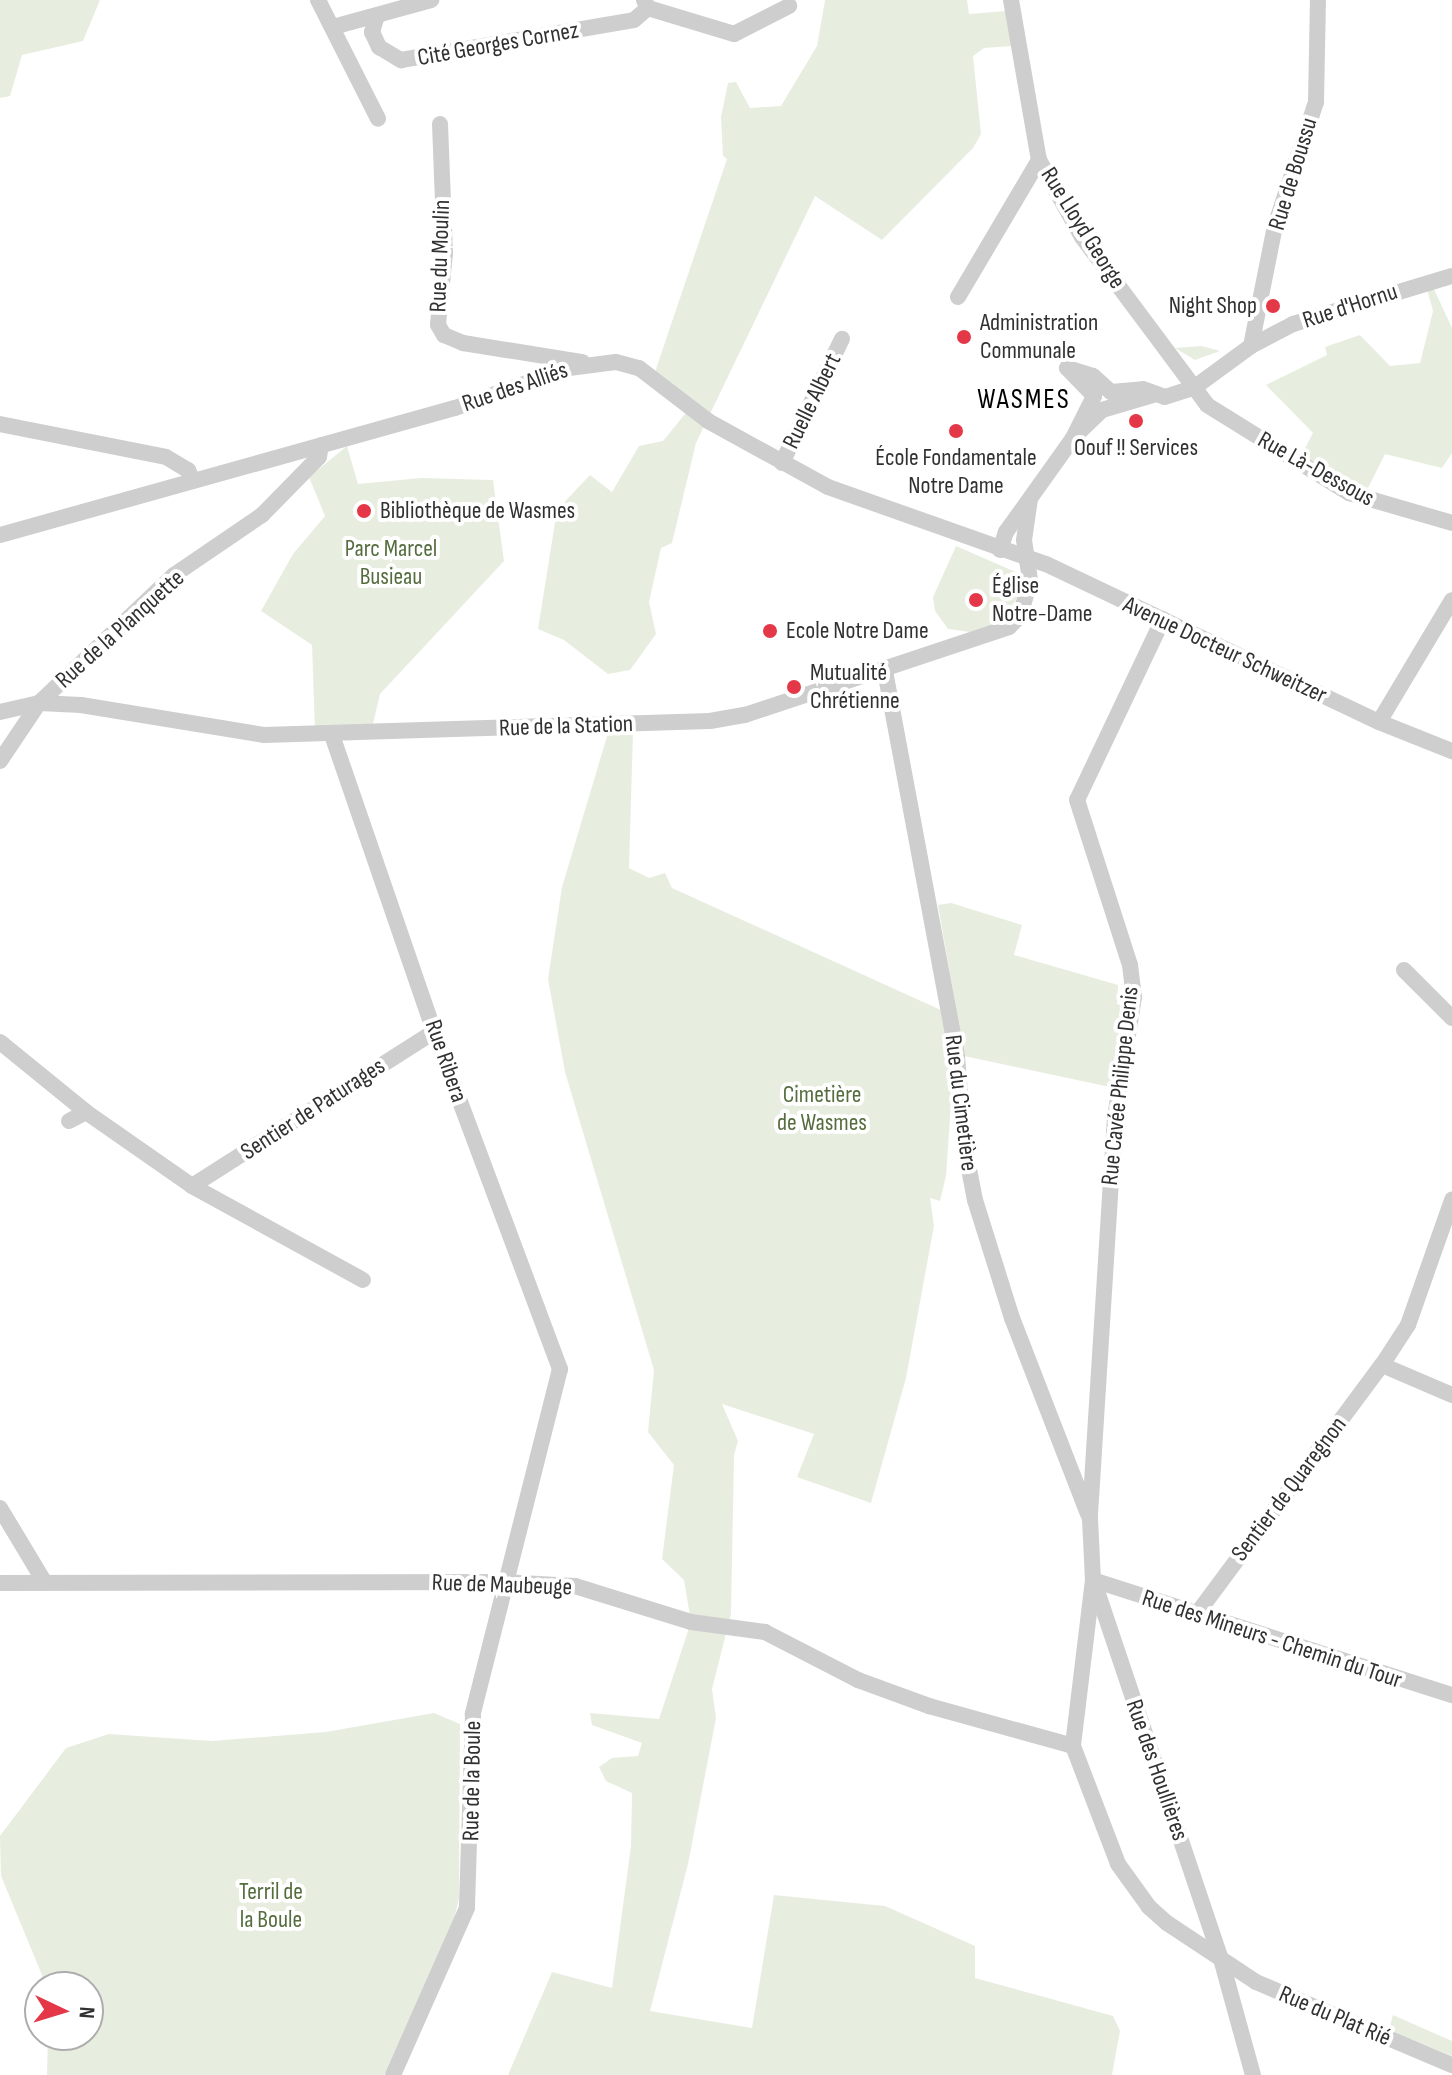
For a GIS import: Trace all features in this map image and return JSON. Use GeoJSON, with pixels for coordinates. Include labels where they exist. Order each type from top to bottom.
{"type":"FeatureCollection","features":[{"type":"Feature","properties":{"kind":"street"},"geometry":{"type":"LineString","coordinates":[[318,0],[378,119]]}},
{"type":"Feature","properties":{"kind":"street"},"geometry":{"type":"LineString","coordinates":[[333,27],[376,19],[431,0]]}},
{"type":"Feature","properties":{"kind":"street","name":"Rue Lloyd George"},"geometry":{"type":"LineString","coordinates":[[1011,0],[1039,160],[1082,237],[1195,387]]}},
{"type":"Feature","properties":{"kind":"street","name":"Rue de Boussu"},"geometry":{"type":"LineString","coordinates":[[1251,346],[1275,226],[1316,102],[1318,0]]}},
{"type":"Feature","properties":{"kind":"street","name":"Cité Georges Cornez"},"geometry":{"type":"LineString","coordinates":[[376,19],[372,32],[379,47],[401,60],[634,20],[646,4],[734,34],[789,6]]}},
{"type":"Feature","properties":{"kind":"street","name":"Rue du Moulin"},"geometry":{"type":"LineString","coordinates":[[440,124],[445,253],[437,314],[444,335],[463,343],[588,364]]}},
{"type":"Feature","properties":{"kind":"street"},"geometry":{"type":"LineString","coordinates":[[958,297],[1039,160]]}},
{"type":"Feature","properties":{"kind":"street","name":"Rue d'Hornu"},"geometry":{"type":"LineString","coordinates":[[1195,387],[1251,346],[1341,306],[1452,276]]}},
{"type":"Feature","properties":{"kind":"street","name":"Ruelle Albert"},"geometry":{"type":"LineString","coordinates":[[782,463],[842,339]]}},
{"type":"Feature","properties":{"kind":"street","name":"Rue des Alliés"},"geometry":{"type":"LineString","coordinates":[[0,535],[321,445],[588,364],[616,362],[639,368],[708,421],[828,487],[1000,550]]}},
{"type":"Feature","properties":{"kind":"street"},"geometry":{"type":"LineString","coordinates":[[1030,567],[1000,550],[1030,499],[1102,399],[1145,402],[1153,395],[1195,387]]}},
{"type":"Feature","properties":{"kind":"street","name":"Rue Là-Dessous"},"geometry":{"type":"LineString","coordinates":[[1195,387],[1214,411],[1349,493],[1452,523]]}},
{"type":"Feature","properties":{"kind":"street"},"geometry":{"type":"LineString","coordinates":[[0,424],[166,457],[188,470],[193,481]]}},
{"type":"Feature","properties":{"kind":"street","name":"Rue de la Planquette"},"geometry":{"type":"LineString","coordinates":[[0,761],[39,703],[174,575],[262,515],[319,457],[321,445]]}},
{"type":"Feature","properties":{"kind":"street","name":"Rue de la Station"},"geometry":{"type":"LineString","coordinates":[[39,703],[107,708],[264,735],[710,721],[782,706],[1009,627],[1023,607],[1030,567],[1024,540],[1030,499]]}},
{"type":"Feature","properties":{"kind":"street","name":"Avenue Docteur Schweitzer"},"geometry":{"type":"LineString","coordinates":[[1030,567],[1055,573],[1163,619],[1379,722],[1452,751]]}},
{"type":"Feature","properties":{"kind":"street"},"geometry":{"type":"LineString","coordinates":[[1379,722],[1452,600]]}},
{"type":"Feature","properties":{"kind":"street","name":"Rue Cavée Philippe Denis"},"geometry":{"type":"LineString","coordinates":[[1093,1580],[1090,1519],[1115,1117],[1134,997],[1130,965],[1077,800],[1163,619]]}},
{"type":"Feature","properties":{"kind":"street","name":"Rue du Cimetière"},"geometry":{"type":"LineString","coordinates":[[885,671],[957,1056],[964,1143],[975,1200],[1012,1318],[1090,1519]]}},
{"type":"Feature","properties":{"kind":"street"},"geometry":{"type":"LineString","coordinates":[[0,712],[39,703]]}},
{"type":"Feature","properties":{"kind":"street","name":"Rue Ribera"},"geometry":{"type":"LineString","coordinates":[[332,735],[434,1032],[560,1369],[558,1385]]}},
{"type":"Feature","properties":{"kind":"street"},"geometry":{"type":"LineString","coordinates":[[1404,970],[1452,1018]]}},
{"type":"Feature","properties":{"kind":"street","name":"Sentier de Paturages"},"geometry":{"type":"LineString","coordinates":[[192,1186],[434,1032]]}},
{"type":"Feature","properties":{"kind":"street"},"geometry":{"type":"LineString","coordinates":[[0,1042],[86,1112],[192,1186],[363,1280]]}},
{"type":"Feature","properties":{"kind":"street"},"geometry":{"type":"LineString","coordinates":[[69,1121],[86,1112]]}},
{"type":"Feature","properties":{"kind":"street","name":"Sentier de Quaregnon"},"geometry":{"type":"LineString","coordinates":[[1196,1615],[1382,1365],[1408,1325],[1452,1200]]}},
{"type":"Feature","properties":{"kind":"street"},"geometry":{"type":"LineString","coordinates":[[1382,1365],[1452,1395]]}},
{"type":"Feature","properties":{"kind":"street","name":"Rue de la Boule"},"geometry":{"type":"LineString","coordinates":[[393,2075],[467,1908],[473,1714],[558,1385]]}},
{"type":"Feature","properties":{"kind":"street"},"geometry":{"type":"LineString","coordinates":[[0,1508],[45,1583]]}},
{"type":"Feature","properties":{"kind":"street"},"geometry":{"type":"LineString","coordinates":[[1073,1746],[1093,1580]]}},
{"type":"Feature","properties":{"kind":"street","name":"Rue des Mineurs - Chemin du Tour"},"geometry":{"type":"LineString","coordinates":[[1093,1580],[1452,1695]]}},
{"type":"Feature","properties":{"kind":"street","name":"Rue des Houllières"},"geometry":{"type":"LineString","coordinates":[[1093,1580],[1221,1959],[1253,2075]]}},
{"type":"Feature","properties":{"kind":"street","name":"Rue de Maubeuge"},"geometry":{"type":"LineString","coordinates":[[0,1583],[505,1582],[575,1586],[691,1622],[765,1632],[858,1680],[929,1706],[1073,1746]]}},
{"type":"Feature","properties":{"kind":"street","name":"Rue du Plat Rié"},"geometry":{"type":"LineString","coordinates":[[1073,1746],[1100,1825],[1131,1885],[1167,1923],[1221,1959],[1290,1998],[1452,2065]]}},
{"type":"Feature","properties":{"kind":"green space"},"geometry":{"type":"Polygon","coordinates":[[[0,0],[100,0],[83,41],[22,55],[10,96],[0,98],[0,0]]]}},
{"type":"Feature","properties":{"kind":"green space"},"geometry":{"type":"Polygon","coordinates":[[[825,0],[967,0],[969,14],[1006,11],[1012,46],[984,48],[973,56],[981,134],[973,148],[882,240],[815,196],[696,443],[672,543],[661,548],[649,602],[656,634],[630,670],[608,674],[564,640],[538,629],[557,510],[590,475],[612,492],[639,446],[663,441],[689,409],[656,381],[656,369],[727,159],[723,156],[721,117],[728,83],[736,82],[750,108],[781,106],[817,46],[825,0]]]}},
{"type":"Feature","properties":{"kind":"green space"},"geometry":{"type":"Polygon","coordinates":[[[1433,287],[1452,328],[1452,453],[1442,468],[1385,454],[1367,490],[1301,456],[1313,433],[1266,385],[1327,355],[1325,347],[1360,335],[1390,366],[1420,363],[1433,311],[1427,289],[1433,287]]]}},
{"type":"Feature","properties":{"kind":"green space"},"geometry":{"type":"Polygon","coordinates":[[[1202,346],[1220,351],[1195,360],[1175,348],[1202,346]]]}},
{"type":"Feature","properties":{"kind":"green space","name":"Parc Marcel Busieau"},"geometry":{"type":"Polygon","coordinates":[[[347,446],[358,484],[421,478],[493,480],[504,561],[380,694],[373,724],[315,732],[312,645],[261,611],[293,554],[325,516],[309,477],[347,446]]]}},
{"type":"Feature","properties":{"kind":"green space"},"geometry":{"type":"Polygon","coordinates":[[[956,546],[1018,573],[1019,593],[1011,611],[994,627],[977,633],[948,629],[935,611],[933,597],[956,546]]]}},
{"type":"Feature","properties":{"kind":"green space","name":"Cimetière de Wasmes"},"geometry":{"type":"Polygon","coordinates":[[[608,733],[633,733],[629,868],[649,878],[665,873],[672,888],[943,1011],[953,1075],[946,1176],[940,1201],[930,1198],[934,1226],[906,1378],[871,1503],[797,1477],[814,1434],[722,1404],[738,1441],[734,1455],[731,1614],[712,1689],[716,1718],[688,1864],[650,2011],[752,2028],[774,1895],[885,1906],[975,1946],[975,1978],[1113,2016],[1120,2031],[1112,2075],[508,2075],[552,1972],[612,1988],[631,1846],[632,1793],[606,1781],[599,1767],[612,1758],[638,1756],[642,1743],[592,1725],[590,1713],[659,1719],[691,1622],[684,1580],[662,1559],[674,1465],[648,1432],[654,1370],[565,1072],[548,979],[562,887],[608,733]]]}},
{"type":"Feature","properties":{"kind":"green space"},"geometry":{"type":"Polygon","coordinates":[[[951,903],[1022,925],[1014,955],[1118,985],[1117,1004],[1123,1006],[1110,1087],[964,1056],[938,905],[951,903]]]}},
{"type":"Feature","properties":{"kind":"green space","name":"Terril de la Boule"},"geometry":{"type":"Polygon","coordinates":[[[434,1713],[460,1724],[459,1899],[452,1927],[384,2075],[47,2075],[48,2051],[104,2051],[104,1971],[40,1971],[1,1876],[0,1836],[66,1748],[109,1734],[212,1741],[326,1732],[434,1713]]]}},
{"type":"Feature","properties":{"kind":"green space"},"geometry":{"type":"Polygon","coordinates":[[[1393,2015],[1452,2041],[1452,2056],[1389,2030],[1393,2015]]]}},
{"type":"Feature","properties":{"kind":"place","name":"Night Shop"},"geometry":{"type":"Point","coordinates":[1273,306]}},
{"type":"Feature","properties":{"kind":"place","name":"Administration Communale"},"geometry":{"type":"Point","coordinates":[964,337]}},
{"type":"Feature","properties":{"kind":"place","name":"Oouf !! Services"},"geometry":{"type":"Point","coordinates":[1136,421]}},
{"type":"Feature","properties":{"kind":"place","name":"École Fondamentale Notre Dame"},"geometry":{"type":"Point","coordinates":[956,431]}},
{"type":"Feature","properties":{"kind":"place","name":"Bibliothèque de Wasmes"},"geometry":{"type":"Point","coordinates":[364,511]}},
{"type":"Feature","properties":{"kind":"place","name":"Église Notre-Dame"},"geometry":{"type":"Point","coordinates":[976,600]}},
{"type":"Feature","properties":{"kind":"place","name":"Ecole Notre Dame"},"geometry":{"type":"Point","coordinates":[770,631]}},
{"type":"Feature","properties":{"kind":"place","name":"Mutualité Chrétienne"},"geometry":{"type":"Point","coordinates":[794,687]}},
{"type":"Feature","properties":{"kind":"district","name":"WASMES"},"geometry":{"type":"Point","coordinates":[1024,400]}}]}
